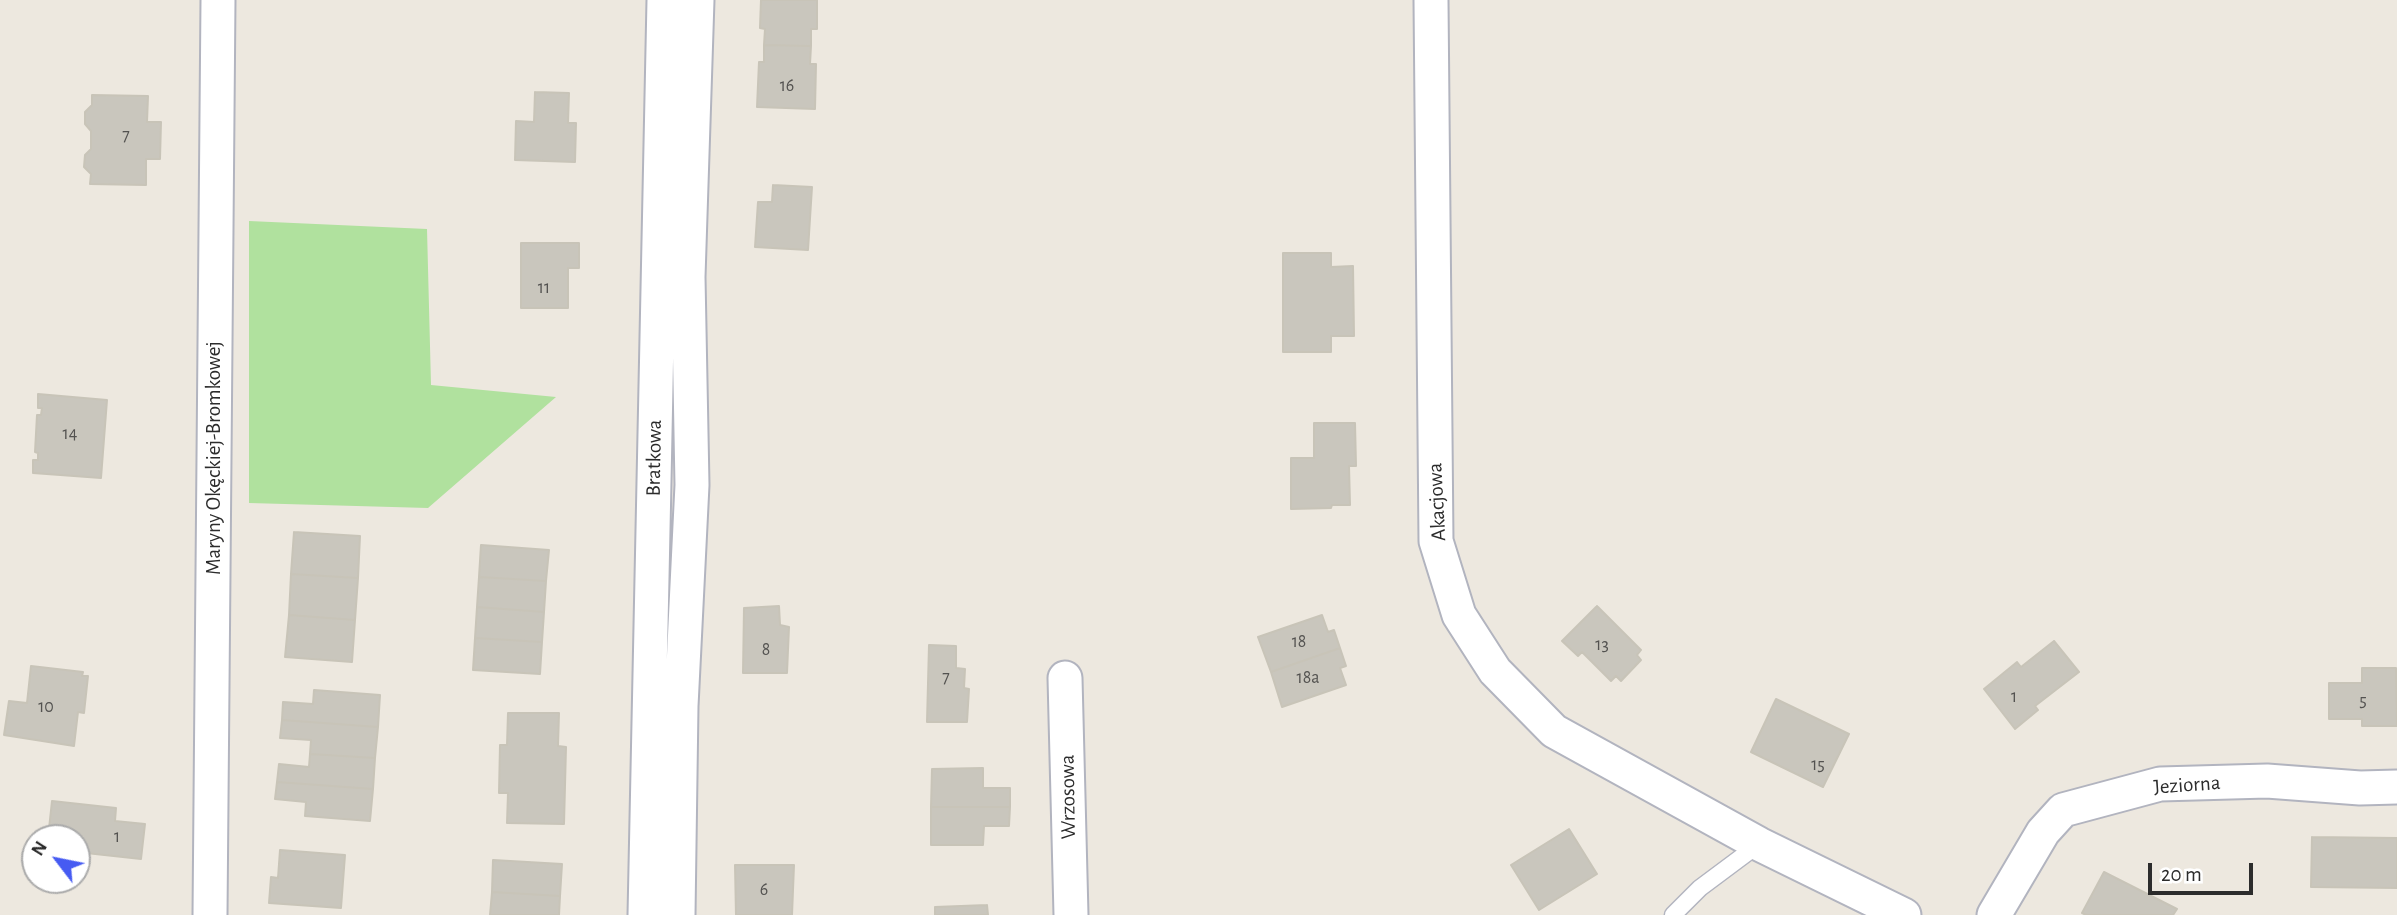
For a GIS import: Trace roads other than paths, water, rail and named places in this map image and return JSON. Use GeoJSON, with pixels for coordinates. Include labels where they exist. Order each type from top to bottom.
{"type":"FeatureCollection","features":[{"type":"Feature","properties":{"kind":"street","name":"Maryny Okęckiej-Bromkowej"},"geometry":{"type":"LineString","coordinates":[[211,915],[218,0]]}},
{"type":"Feature","properties":{"kind":"street","name":"Bratkowa"},"geometry":{"type":"LineString","coordinates":[[645,915],[664,0]]}},
{"type":"Feature","properties":{"kind":"street"},"geometry":{"type":"LineString","coordinates":[[678,915],[681,706],[692,485],[688,277],[697,0]]}},
{"type":"Feature","properties":{"kind":"street","name":"Akacjowa"},"geometry":{"type":"LineString","coordinates":[[1431,0],[1436,541],[1458,615],[1495,671],[1554,731],[1759,844],[1904,915]]}},
{"type":"Feature","properties":{"kind":"street","name":"Wrzosowa"},"geometry":{"type":"LineString","coordinates":[[1065,678],[1070,915]]}},
{"type":"Feature","properties":{"kind":"street","name":"Jeziorna"},"geometry":{"type":"LineString","coordinates":[[1994,915],[2043,832],[2063,810],[2160,784],[2267,781],[2360,788],[2397,787]]}},
{"type":"Feature","properties":{"kind":"lane"},"geometry":{"type":"LineString","coordinates":[[1673,915],[1700,888],[1759,844]]}}]}
